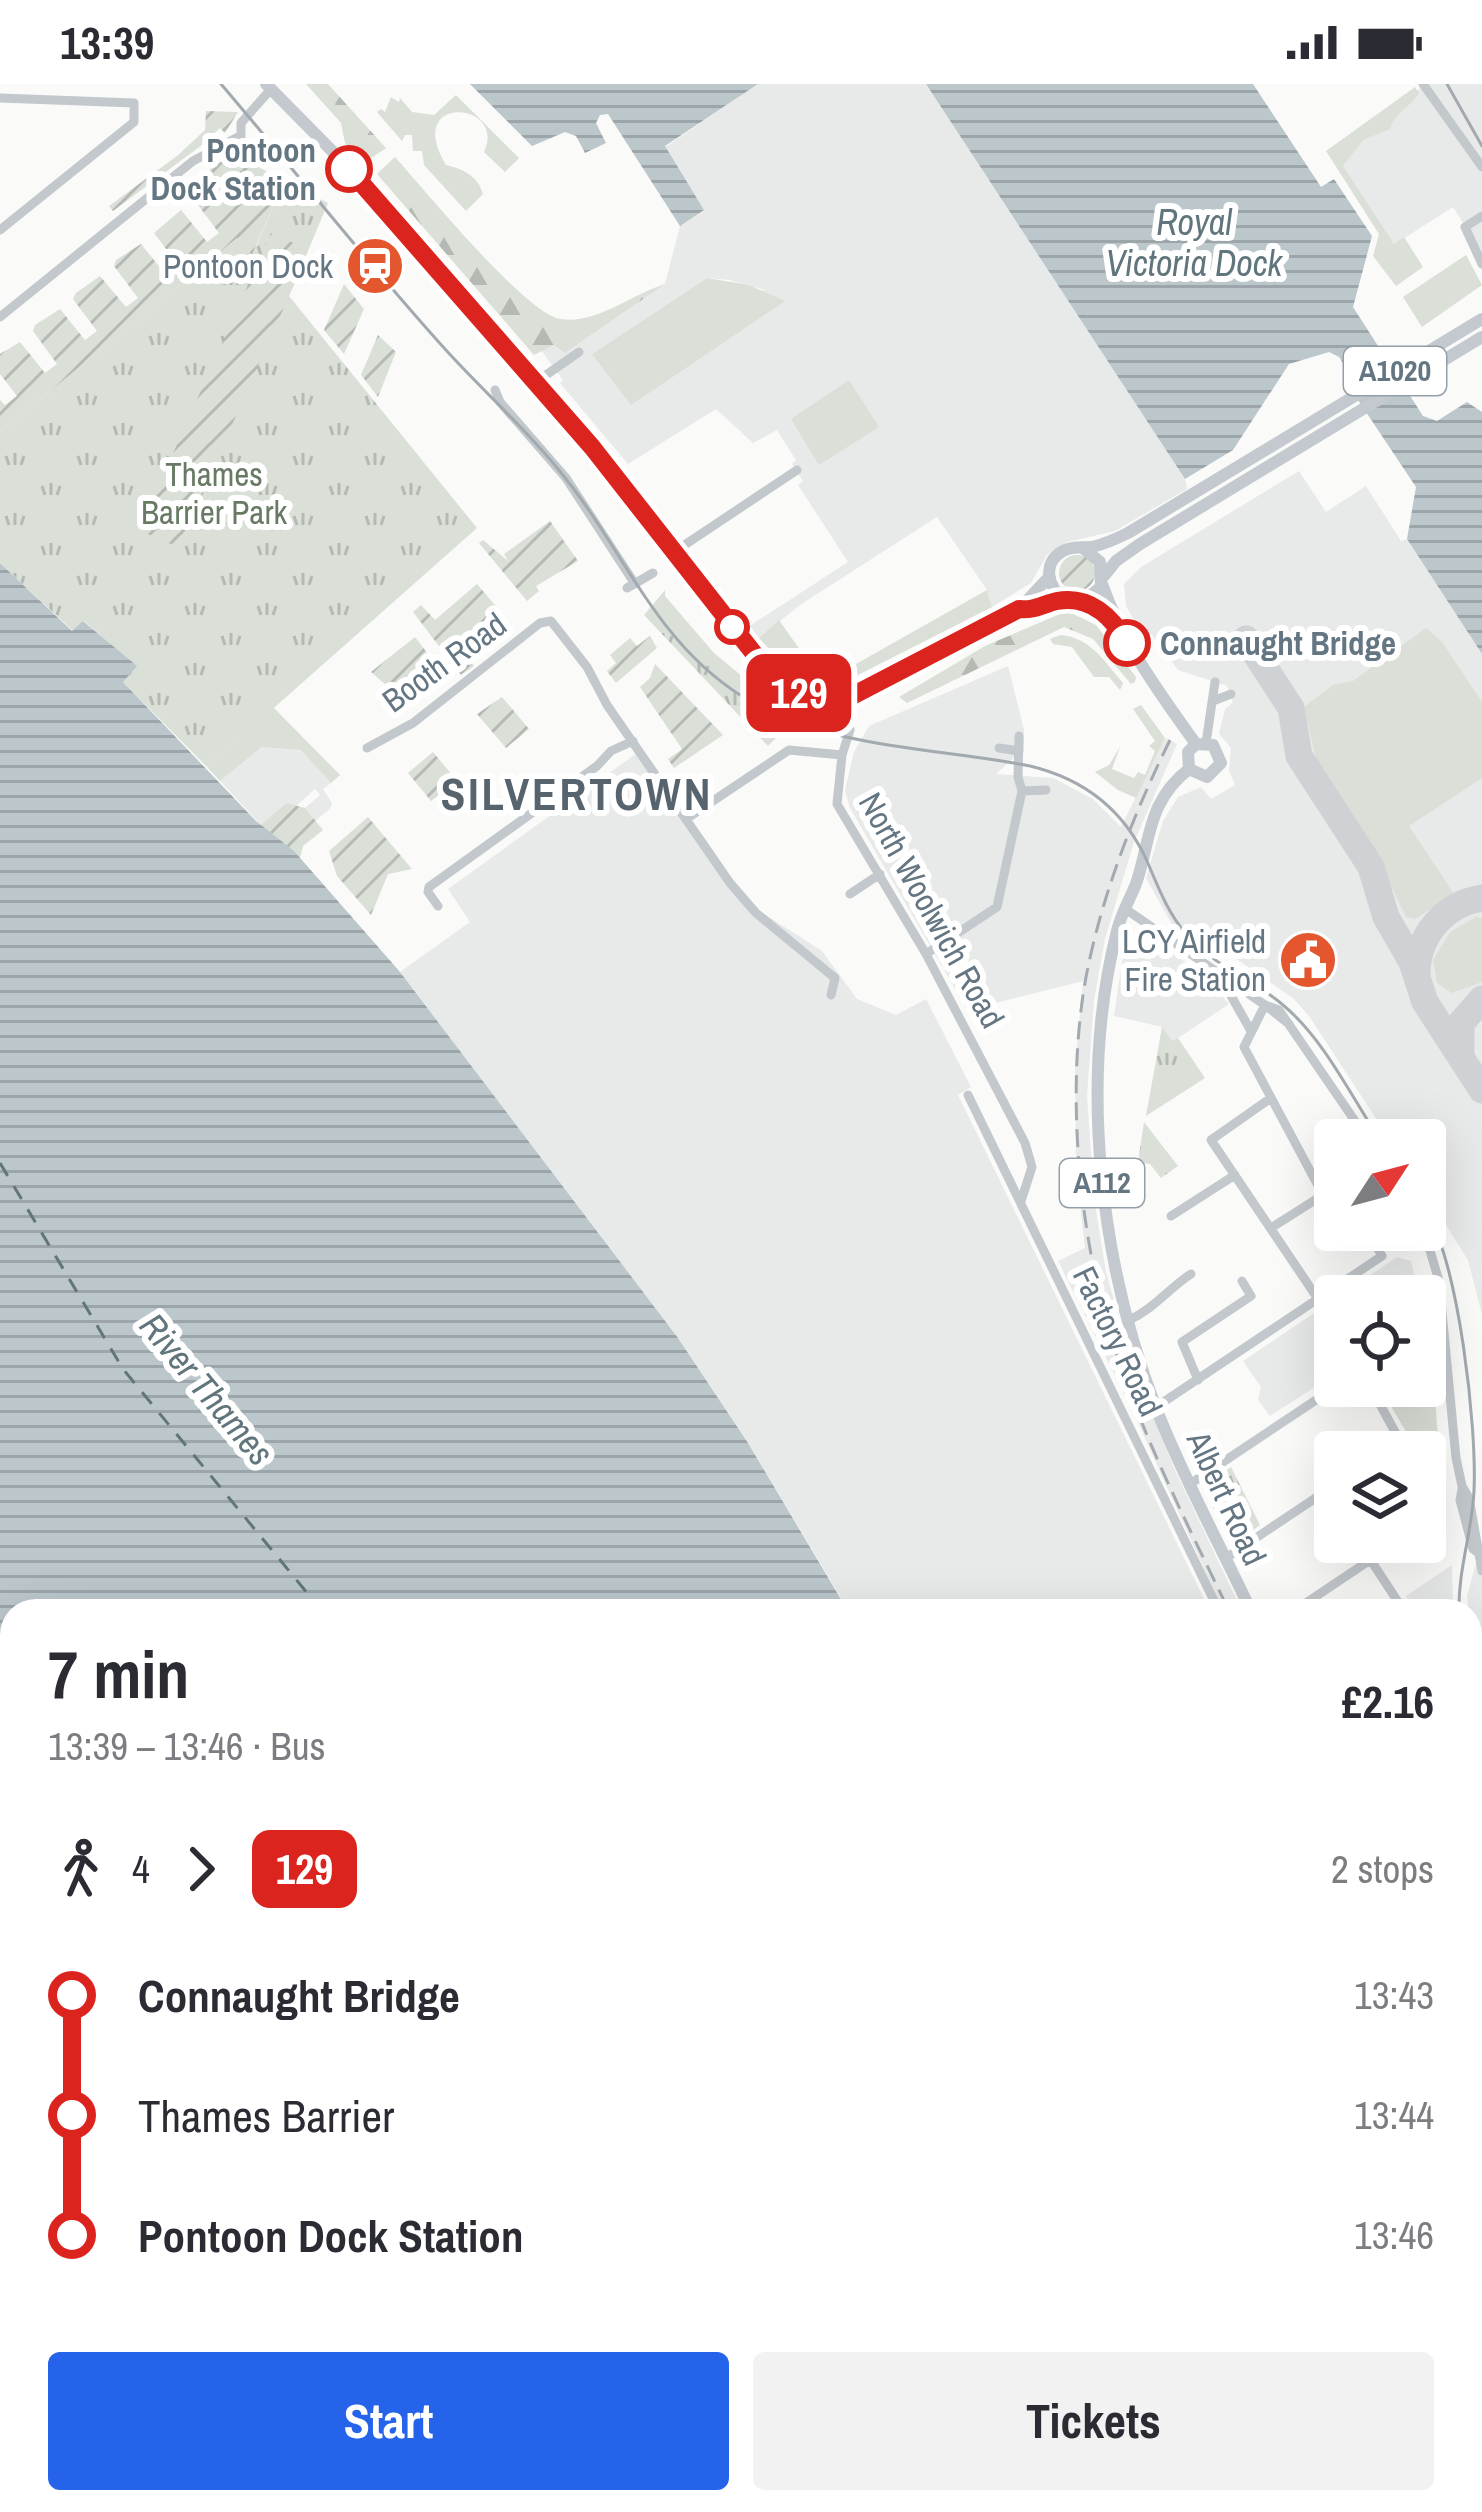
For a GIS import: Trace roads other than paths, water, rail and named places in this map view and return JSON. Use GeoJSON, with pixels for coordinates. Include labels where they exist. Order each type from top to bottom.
{"type":"FeatureCollection","features":[{"type":"Feature","properties":{"kind":"main road"},"geometry":{"type":"LineString","coordinates":[[268,86],[358,178],[536,382],[744,643],[784,685],[811,697],[845,698]]}},
{"type":"Feature","properties":{"kind":"main road","name":"A1020"},"geometry":{"type":"LineString","coordinates":[[1019,609],[1032,611],[1064,599],[1084,601],[1096,593],[1124,555],[1175,514],[1482,320]]}},
{"type":"Feature","properties":{"kind":"main road","name":"A1020"},"geometry":{"type":"LineString","coordinates":[[845,698],[1019,609],[1048,577],[1050,566],[1064,550],[1113,541],[1175,514],[1482,337]]}},
{"type":"Feature","properties":{"kind":"main road"},"geometry":{"type":"LineString","coordinates":[[1083,548],[1100,562],[1115,622],[1137,661],[1201,744]]}},
{"type":"Feature","properties":{"kind":"main road"},"geometry":{"type":"LineString","coordinates":[[1048,577],[1064,599]]}},
{"type":"Feature","properties":{"kind":"main road"},"geometry":{"type":"LineString","coordinates":[[1084,601],[1115,622]]}},
{"type":"Feature","properties":{"kind":"main road","name":"A112"},"geometry":{"type":"LineString","coordinates":[[1156,1408],[1129,1319],[1104,1194],[1097,1118],[1100,1021],[1124,908],[1161,800],[1189,769],[1188,752],[1201,744],[1218,750],[1219,770],[1200,777],[1189,769]]}},
{"type":"Feature","properties":{"kind":"main road","name":"Albert Road"},"geometry":{"type":"LineString","coordinates":[[1156,1408],[1245,1599]]}},
{"type":"Feature","properties":{"kind":"street"},"geometry":{"type":"LineString","coordinates":[[1423,84],[1482,167]]}},
{"type":"Feature","properties":{"kind":"street"},"geometry":{"type":"LineString","coordinates":[[78,85],[78,100]]}},
{"type":"Feature","properties":{"kind":"street"},"geometry":{"type":"LineString","coordinates":[[0,317],[193,161],[239,141],[242,121],[268,86]]}},
{"type":"Feature","properties":{"kind":"street"},"geometry":{"type":"LineString","coordinates":[[0,98],[134,103],[134,122],[0,230]]}},
{"type":"Feature","properties":{"kind":"street"},"geometry":{"type":"LineString","coordinates":[[1482,216],[1465,227],[1482,264]]}},
{"type":"Feature","properties":{"kind":"street"},"geometry":{"type":"LineString","coordinates":[[536,382],[579,352]]}},
{"type":"Feature","properties":{"kind":"street"},"geometry":{"type":"LineString","coordinates":[[495,390],[500,402],[566,478],[631,586],[653,573]]}},
{"type":"Feature","properties":{"kind":"street"},"geometry":{"type":"LineString","coordinates":[[674,552],[797,470]]}},
{"type":"Feature","properties":{"kind":"street","name":"Booth Road"},"geometry":{"type":"LineString","coordinates":[[367,748],[413,723],[546,620],[563,634],[633,741]]}},
{"type":"Feature","properties":{"kind":"street"},"geometry":{"type":"LineString","coordinates":[[1201,744],[1215,682]]}},
{"type":"Feature","properties":{"kind":"street"},"geometry":{"type":"LineString","coordinates":[[1213,699],[1231,694]]}},
{"type":"Feature","properties":{"kind":"street","name":"North Woolwich Road"},"geometry":{"type":"LineString","coordinates":[[845,698],[850,730],[837,804],[926,954],[1030,1155],[1031,1180],[1021,1201]]}},
{"type":"Feature","properties":{"kind":"street"},"geometry":{"type":"LineString","coordinates":[[926,954],[998,907],[1022,790],[1019,736]]}},
{"type":"Feature","properties":{"kind":"street"},"geometry":{"type":"LineString","coordinates":[[438,906],[429,887],[597,766],[610,751],[633,741],[703,848],[756,913],[835,978],[831,995]]}},
{"type":"Feature","properties":{"kind":"street"},"geometry":{"type":"LineString","coordinates":[[999,748],[1019,751]]}},
{"type":"Feature","properties":{"kind":"street"},"geometry":{"type":"LineString","coordinates":[[686,818],[789,750],[842,755]]}},
{"type":"Feature","properties":{"kind":"street"},"geometry":{"type":"LineString","coordinates":[[1022,790],[1046,790]]}},
{"type":"Feature","properties":{"kind":"street"},"geometry":{"type":"LineString","coordinates":[[850,894],[880,874]]}},
{"type":"Feature","properties":{"kind":"street"},"geometry":{"type":"LineString","coordinates":[[1124,908],[1279,1010],[1355,1119]]}},
{"type":"Feature","properties":{"kind":"street"},"geometry":{"type":"LineString","coordinates":[[1233,983],[1231,994],[1251,1030]]}},
{"type":"Feature","properties":{"kind":"street"},"geometry":{"type":"LineString","coordinates":[[1265,1005],[1244,1047],[1323,1195],[1270,1228]]}},
{"type":"Feature","properties":{"kind":"street"},"geometry":{"type":"LineString","coordinates":[[1244,1014],[1258,1018]]}},
{"type":"Feature","properties":{"kind":"street","name":"Factory Road"},"geometry":{"type":"LineString","coordinates":[[968,1095],[1213,1599]]}},
{"type":"Feature","properties":{"kind":"street"},"geometry":{"type":"LineString","coordinates":[[1271,1098],[1211,1140],[1314,1293]]}},
{"type":"Feature","properties":{"kind":"street"},"geometry":{"type":"LineString","coordinates":[[1171,1216],[1235,1175]]}},
{"type":"Feature","properties":{"kind":"street"},"geometry":{"type":"LineString","coordinates":[[1354,1275],[1382,1256],[1379,1251]]}},
{"type":"Feature","properties":{"kind":"street"},"geometry":{"type":"LineString","coordinates":[[1430,1251],[1439,1281],[1454,1441],[1480,1544],[1482,1571]]}},
{"type":"Feature","properties":{"kind":"street"},"geometry":{"type":"LineString","coordinates":[[1129,1319],[1163,1299],[1171,1287],[1191,1274]]}},
{"type":"Feature","properties":{"kind":"street"},"geometry":{"type":"LineString","coordinates":[[1198,1380],[1182,1342],[1251,1296],[1242,1281]]}},
{"type":"Feature","properties":{"kind":"street"},"geometry":{"type":"LineString","coordinates":[[1156,1408],[1314,1302]]}},
{"type":"Feature","properties":{"kind":"street"},"geometry":{"type":"LineString","coordinates":[[1178,1325],[1187,1339]]}},
{"type":"Feature","properties":{"kind":"street"},"geometry":{"type":"LineString","coordinates":[[1190,1484],[1314,1401]]}},
{"type":"Feature","properties":{"kind":"street"},"geometry":{"type":"LineString","coordinates":[[1226,1558],[1314,1499]]}},
{"type":"Feature","properties":{"kind":"street"},"geometry":{"type":"LineString","coordinates":[[1312,1599],[1364,1563]]}},
{"type":"Feature","properties":{"kind":"street"},"geometry":{"type":"LineString","coordinates":[[1373,1563],[1396,1599]]}},
{"type":"Feature","properties":{"kind":"water"},"geometry":{"type":"Polygon","coordinates":[[[470,84],[758,84],[665,146],[704,210],[680,226],[608,114],[600,115],[596,123],[606,143],[585,153],[576,136],[565,132],[532,146],[470,84]]]}},
{"type":"Feature","properties":{"kind":"water","name":"Royal Victoria Dock"},"geometry":{"type":"Polygon","coordinates":[[[926,84],[1253,84],[1321,187],[1334,179],[1372,236],[1353,307],[1423,416],[1437,421],[1467,402],[1482,412],[1482,654],[1407,539],[1416,487],[1350,388],[1356,383],[1339,357],[1329,352],[1289,364],[1233,450],[1185,479],[926,84]]]}},
{"type":"Feature","properties":{"kind":"water","name":"River Thames"},"geometry":{"type":"Polygon","coordinates":[[[0,563],[72,631],[83,621],[137,666],[123,682],[256,821],[294,851],[400,972],[678,1338],[748,1443],[841,1599],[0,1599],[0,563]]]}},
{"type":"Feature","properties":{"kind":"tram line"},"geometry":{"type":"LineString","coordinates":[[221,84],[416,317],[558,469],[645,597],[692,656],[721,682],[786,719],[854,739],[1030,766],[1085,788],[1127,826],[1186,934],[1298,1019],[1367,1119]]}},
{"type":"Feature","properties":{"kind":"tram line"},"geometry":{"type":"LineString","coordinates":[[1447,84],[1482,146]]}},
{"type":"Feature","properties":{"kind":"tram line"},"geometry":{"type":"LineString","coordinates":[[1442,1251],[1463,1346],[1472,1427],[1474,1491],[1460,1599]]}},
{"type":"Feature","properties":{"kind":"railway"},"geometry":{"type":"LineString","coordinates":[[1170,740],[1121,853],[1087,972],[1077,1062],[1079,1159],[1091,1255],[1113,1343],[1151,1445],[1223,1599]]}},
{"type":"Feature","properties":{"kind":"place","name":"Pontoon Dock Station"},"geometry":{"type":"Point","coordinates":[349,169]}},
{"type":"Feature","properties":{"kind":"place","name":"Pontoon Dock"},"geometry":{"type":"Point","coordinates":[375,266]}},
{"type":"Feature","properties":{"kind":"place","name":"Connaught Bridge"},"geometry":{"type":"Point","coordinates":[1127,643]}},
{"type":"Feature","properties":{"kind":"place","name":"LCY Airfield Fire Station"},"geometry":{"type":"Point","coordinates":[1308,960]}},
{"type":"Feature","properties":{"kind":"district","name":"SILVERTOWN"},"geometry":{"type":"Point","coordinates":[577,794]}},
{"type":"Feature","properties":{"kind":"park label","name":"Thames Barrier Park"},"geometry":{"type":"Point","coordinates":[214,493]}}]}
